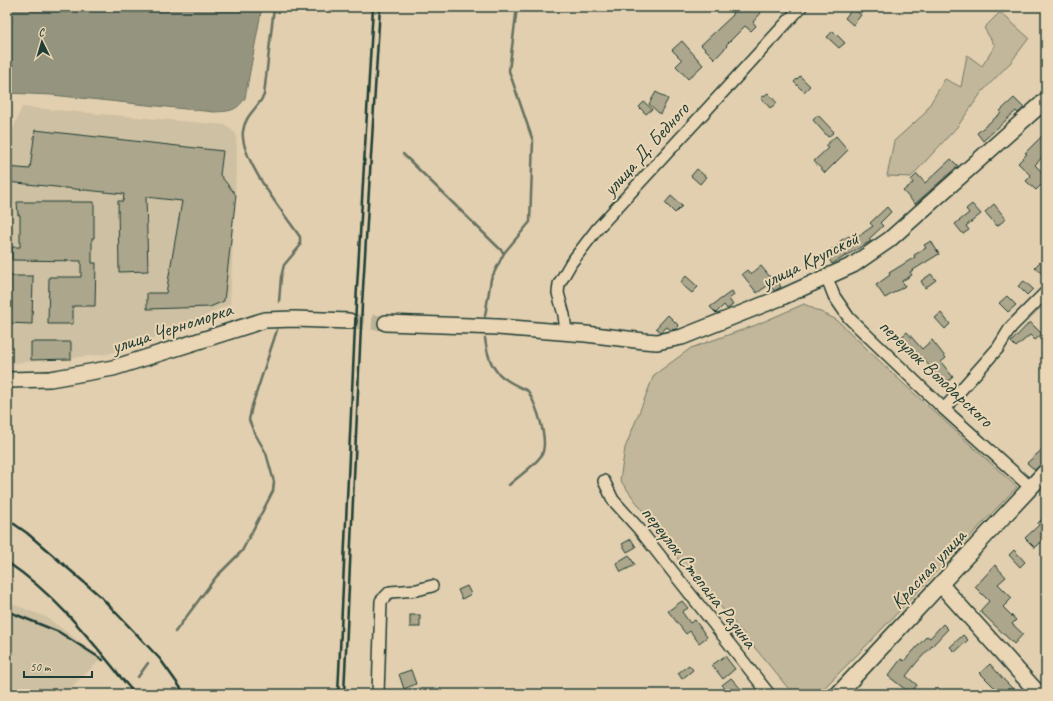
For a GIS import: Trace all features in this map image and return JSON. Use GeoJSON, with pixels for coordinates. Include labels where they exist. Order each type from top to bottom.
{"type":"FeatureCollection","features":[{"type":"Feature","properties":{"kind":"street","name":"улица Д. Бедного"},"geometry":{"type":"LineString","coordinates":[[566,332],[564,315],[558,293],[564,274],[571,263],[598,229],[801,7]]}},
{"type":"Feature","properties":{"kind":"street","name":"улица Крупской"},"geometry":{"type":"LineString","coordinates":[[566,332],[644,341],[669,340],[710,327],[827,278],[853,265],[889,240],[1046,100]]}},
{"type":"Feature","properties":{"kind":"street","name":"переулок Володарского"},"geometry":{"type":"LineString","coordinates":[[827,278],[834,296],[849,318],[944,409],[1030,488]]}},
{"type":"Feature","properties":{"kind":"street"},"geometry":{"type":"LineString","coordinates":[[944,409],[998,348],[1012,327],[1046,292]]}},
{"type":"Feature","properties":{"kind":"street","name":"улица Черноморка"},"geometry":{"type":"LineString","coordinates":[[7,380],[50,379],[113,368],[265,320],[295,319],[349,322]]}},
{"type":"Feature","properties":{"kind":"street"},"geometry":{"type":"LineString","coordinates":[[386,323],[498,327],[566,332]]}},
{"type":"Feature","properties":{"kind":"street","name":"Красная улица"},"geometry":{"type":"LineString","coordinates":[[838,694],[1046,471]]}},
{"type":"Feature","properties":{"kind":"street","name":"переулок Степана Разина"},"geometry":{"type":"LineString","coordinates":[[604,481],[614,500],[639,529],[769,694]]}},
{"type":"Feature","properties":{"kind":"street"},"geometry":{"type":"LineString","coordinates":[[941,585],[1038,694]]}},
{"type":"Feature","properties":{"kind":"street"},"geometry":{"type":"LineString","coordinates":[[378,694],[381,601],[390,592],[417,590],[432,586]]}},
{"type":"Feature","properties":{"kind":"shaded area"},"geometry":{"type":"Polygon","coordinates":[[[7,7],[262,7],[245,98],[242,103],[232,110],[214,112],[52,95],[7,93],[7,7]]]}},
{"type":"Feature","properties":{"kind":"shaded area"},"geometry":{"type":"Polygon","coordinates":[[[1000,12],[1029,38],[1011,62],[982,92],[957,127],[911,177],[887,176],[894,141],[924,114],[945,79],[961,87],[967,55],[982,66],[995,46],[984,28],[1000,12]]]}},
{"type":"Feature","properties":{"kind":"shaded area"},"geometry":{"type":"Polygon","coordinates":[[[22,107],[226,125],[236,134],[237,151],[230,304],[164,335],[108,354],[7,364],[7,144],[22,107]]]}},
{"type":"Feature","properties":{"kind":"shaded area"},"geometry":{"type":"Polygon","coordinates":[[[804,304],[837,320],[893,374],[1017,487],[863,649],[818,694],[793,694],[721,607],[678,559],[620,480],[625,448],[654,375],[691,348],[756,325],[804,304]]]}},
{"type":"Feature","properties":{"kind":"shaded area"},"geometry":{"type":"Polygon","coordinates":[[[7,602],[46,617],[102,658],[64,694],[7,694],[7,602]]]}},
{"type":"Feature","properties":{"kind":"building"},"geometry":{"type":"Polygon","coordinates":[[[736,7],[755,7],[761,13],[753,22],[756,26],[751,31],[745,26],[726,45],[727,46],[715,59],[701,45],[733,15],[732,12],[736,7]]]}},
{"type":"Feature","properties":{"kind":"building"},"geometry":{"type":"Polygon","coordinates":[[[853,8],[861,15],[853,25],[845,18],[853,8]]]}},
{"type":"Feature","properties":{"kind":"building"},"geometry":{"type":"Polygon","coordinates":[[[833,31],[845,43],[839,48],[827,37],[833,31]]]}},
{"type":"Feature","properties":{"kind":"building"},"geometry":{"type":"Polygon","coordinates":[[[682,41],[703,65],[688,79],[676,66],[682,60],[672,50],[682,41]]]}},
{"type":"Feature","properties":{"kind":"building"},"geometry":{"type":"Polygon","coordinates":[[[800,76],[810,86],[804,92],[794,82],[800,76]]]}},
{"type":"Feature","properties":{"kind":"building"},"geometry":{"type":"Polygon","coordinates":[[[656,92],[668,99],[660,114],[649,104],[656,92]]]}},
{"type":"Feature","properties":{"kind":"building"},"geometry":{"type":"Polygon","coordinates":[[[768,93],[777,103],[770,108],[761,98],[768,93]]]}},
{"type":"Feature","properties":{"kind":"building"},"geometry":{"type":"Polygon","coordinates":[[[1014,98],[1024,108],[1018,113],[1016,111],[983,141],[977,133],[1001,113],[1000,111],[1014,98]]]}},
{"type":"Feature","properties":{"kind":"building"},"geometry":{"type":"Polygon","coordinates":[[[644,102],[652,109],[646,114],[639,107],[644,102]]]}},
{"type":"Feature","properties":{"kind":"building"},"geometry":{"type":"Polygon","coordinates":[[[818,115],[834,132],[828,137],[813,120],[818,115]]]}},
{"type":"Feature","properties":{"kind":"building"},"geometry":{"type":"Polygon","coordinates":[[[35,130],[223,151],[220,175],[236,195],[224,301],[210,307],[147,309],[147,293],[166,293],[182,201],[146,197],[148,271],[119,272],[118,201],[123,201],[124,194],[7,182],[7,167],[30,169],[35,130]]]}},
{"type":"Feature","properties":{"kind":"building"},"geometry":{"type":"Polygon","coordinates":[[[1046,132],[1046,153],[1035,165],[1046,176],[1046,180],[1036,190],[1026,181],[1031,176],[1018,163],[1027,154],[1025,153],[1046,132]]]}},
{"type":"Feature","properties":{"kind":"building"},"geometry":{"type":"Polygon","coordinates":[[[836,136],[848,150],[825,173],[814,161],[828,148],[825,146],[836,136]]]}},
{"type":"Feature","properties":{"kind":"building"},"geometry":{"type":"Polygon","coordinates":[[[951,159],[958,166],[915,204],[903,191],[913,183],[911,180],[917,174],[925,183],[951,159]]]}},
{"type":"Feature","properties":{"kind":"building"},"geometry":{"type":"Polygon","coordinates":[[[697,169],[706,177],[700,184],[691,176],[697,169]]]}},
{"type":"Feature","properties":{"kind":"building"},"geometry":{"type":"Polygon","coordinates":[[[671,196],[682,206],[675,213],[665,203],[671,196]]]}},
{"type":"Feature","properties":{"kind":"building"},"geometry":{"type":"Polygon","coordinates":[[[17,202],[94,202],[92,263],[96,263],[95,306],[73,306],[73,324],[48,324],[49,277],[81,277],[81,261],[12,260],[12,247],[20,247],[20,215],[18,215],[17,202]]]}},
{"type":"Feature","properties":{"kind":"building"},"geometry":{"type":"Polygon","coordinates":[[[972,204],[981,214],[966,226],[969,230],[963,234],[955,224],[969,213],[966,209],[972,204]]]}},
{"type":"Feature","properties":{"kind":"building"},"geometry":{"type":"Polygon","coordinates":[[[994,204],[1006,219],[997,226],[985,212],[994,204]]]}},
{"type":"Feature","properties":{"kind":"building"},"geometry":{"type":"Polygon","coordinates":[[[887,207],[891,212],[880,223],[883,226],[869,239],[871,241],[832,264],[825,253],[841,244],[840,241],[849,236],[852,241],[873,226],[870,223],[887,207]]]}},
{"type":"Feature","properties":{"kind":"building"},"geometry":{"type":"Polygon","coordinates":[[[931,241],[939,254],[910,272],[912,275],[902,281],[905,286],[885,298],[876,285],[890,275],[889,273],[915,257],[914,255],[926,248],[924,245],[931,241]]]}},
{"type":"Feature","properties":{"kind":"building"},"geometry":{"type":"Polygon","coordinates":[[[1046,256],[1046,277],[1035,267],[1046,256]]]}},
{"type":"Feature","properties":{"kind":"building"},"geometry":{"type":"Polygon","coordinates":[[[761,266],[771,278],[775,276],[781,287],[774,291],[770,284],[757,293],[742,274],[747,270],[751,274],[761,266]]]}},
{"type":"Feature","properties":{"kind":"building"},"geometry":{"type":"Polygon","coordinates":[[[931,274],[936,280],[925,288],[921,281],[931,274]]]}},
{"type":"Feature","properties":{"kind":"building"},"geometry":{"type":"Polygon","coordinates":[[[8,276],[33,276],[32,324],[8,323],[8,276]]]}},
{"type":"Feature","properties":{"kind":"building"},"geometry":{"type":"Polygon","coordinates":[[[686,276],[698,287],[692,293],[680,283],[686,276]]]}},
{"type":"Feature","properties":{"kind":"building"},"geometry":{"type":"Polygon","coordinates":[[[1024,281],[1033,289],[1027,295],[1018,286],[1024,281]]]}},
{"type":"Feature","properties":{"kind":"building"},"geometry":{"type":"Polygon","coordinates":[[[732,291],[734,295],[729,299],[733,305],[727,309],[724,305],[716,313],[710,307],[732,291]]]}},
{"type":"Feature","properties":{"kind":"building"},"geometry":{"type":"Polygon","coordinates":[[[1007,296],[1016,305],[1008,312],[999,303],[1007,296]]]}},
{"type":"Feature","properties":{"kind":"building"},"geometry":{"type":"Polygon","coordinates":[[[941,313],[950,324],[945,329],[935,318],[941,313]]]}},
{"type":"Feature","properties":{"kind":"building"},"geometry":{"type":"Polygon","coordinates":[[[668,315],[679,326],[676,329],[671,330],[667,327],[661,332],[656,328],[668,315]]]}},
{"type":"Feature","properties":{"kind":"building"},"geometry":{"type":"Polygon","coordinates":[[[1030,322],[1042,334],[1035,340],[1030,335],[1016,347],[1011,342],[1030,322]]]}},
{"type":"Feature","properties":{"kind":"building"},"geometry":{"type":"Polygon","coordinates":[[[907,332],[922,349],[932,340],[946,358],[941,362],[953,377],[944,385],[923,358],[918,362],[898,340],[907,332]]]}},
{"type":"Feature","properties":{"kind":"building"},"geometry":{"type":"Polygon","coordinates":[[[31,342],[71,342],[71,359],[31,360],[31,342]]]}},
{"type":"Feature","properties":{"kind":"building"},"geometry":{"type":"Polygon","coordinates":[[[1046,446],[1046,462],[1035,470],[1027,463],[1046,446]]]}},
{"type":"Feature","properties":{"kind":"building"},"geometry":{"type":"Polygon","coordinates":[[[1046,515],[1046,537],[1035,548],[1025,538],[1039,525],[1038,523],[1046,515]]]}},
{"type":"Feature","properties":{"kind":"building"},"geometry":{"type":"Polygon","coordinates":[[[631,539],[636,547],[627,552],[622,544],[631,539]]]}},
{"type":"Feature","properties":{"kind":"building"},"geometry":{"type":"Polygon","coordinates":[[[1014,550],[1025,562],[1020,567],[1009,555],[1014,550]]]}},
{"type":"Feature","properties":{"kind":"building"},"geometry":{"type":"Polygon","coordinates":[[[629,555],[635,565],[621,572],[616,563],[629,555]]]}},
{"type":"Feature","properties":{"kind":"building"},"geometry":{"type":"Polygon","coordinates":[[[995,565],[1006,577],[998,584],[1012,598],[1003,607],[1016,620],[1012,624],[1023,634],[1014,644],[980,611],[989,601],[975,587],[995,565]]]}},
{"type":"Feature","properties":{"kind":"building"},"geometry":{"type":"Polygon","coordinates":[[[467,586],[471,594],[462,599],[458,590],[467,586]]]}},
{"type":"Feature","properties":{"kind":"building"},"geometry":{"type":"Polygon","coordinates":[[[682,601],[688,608],[682,612],[690,623],[695,620],[707,637],[699,643],[690,631],[686,634],[668,611],[682,601]]]}},
{"type":"Feature","properties":{"kind":"building"},"geometry":{"type":"Polygon","coordinates":[[[410,615],[420,615],[420,627],[410,627],[410,615]]]}},
{"type":"Feature","properties":{"kind":"building"},"geometry":{"type":"Polygon","coordinates":[[[943,624],[948,629],[906,676],[917,685],[910,693],[888,676],[901,659],[904,661],[927,636],[930,638],[943,624]]]}},
{"type":"Feature","properties":{"kind":"building"},"geometry":{"type":"Polygon","coordinates":[[[963,635],[968,640],[955,652],[950,647],[963,635]]]}},
{"type":"Feature","properties":{"kind":"building"},"geometry":{"type":"Polygon","coordinates":[[[725,656],[735,669],[723,679],[712,665],[725,656]]]}},
{"type":"Feature","properties":{"kind":"building"},"geometry":{"type":"Polygon","coordinates":[[[990,664],[1018,694],[1001,694],[980,673],[990,664]]]}},
{"type":"Feature","properties":{"kind":"building"},"geometry":{"type":"Polygon","coordinates":[[[689,665],[693,670],[682,679],[678,673],[689,665]]]}},
{"type":"Feature","properties":{"kind":"building"},"geometry":{"type":"Polygon","coordinates":[[[411,670],[416,684],[404,689],[399,674],[411,670]]]}},
{"type":"Feature","properties":{"kind":"building"},"geometry":{"type":"Polygon","coordinates":[[[731,678],[742,690],[738,694],[729,694],[722,685],[731,678]]]}},
{"type":"Feature","properties":{"kind":"waterway"},"geometry":{"type":"LineString","coordinates":[[274,7],[264,95],[246,120],[243,131],[248,156],[255,170],[300,237],[300,246],[284,265],[281,277],[279,302]]}},
{"type":"Feature","properties":{"kind":"waterway"},"geometry":{"type":"LineString","coordinates":[[485,316],[491,279],[504,253],[530,222],[533,141],[509,71],[517,7]]}},
{"type":"Feature","properties":{"kind":"waterway"},"geometry":{"type":"LineString","coordinates":[[403,154],[504,253]]}},
{"type":"Feature","properties":{"kind":"waterway"},"geometry":{"type":"LineString","coordinates":[[175,632],[216,577],[242,551],[273,491],[274,482],[266,453],[249,420],[252,406],[277,330]]}},
{"type":"Feature","properties":{"kind":"waterway"},"geometry":{"type":"LineString","coordinates":[[485,338],[489,359],[493,366],[503,377],[528,391],[535,405],[543,433],[544,441],[541,456],[530,468],[509,485]]}},
{"type":"Feature","properties":{"kind":"waterway"},"geometry":{"type":"LineString","coordinates":[[138,677],[148,663]]}},
{"type":"Feature","properties":{"kind":"tunnel"},"geometry":{"type":"LineString","coordinates":[[349,321],[386,323]]}},
{"type":"Feature","properties":{"kind":"railway"},"geometry":{"type":"LineString","coordinates":[[338,694],[356,305],[373,7]]}},
{"type":"Feature","properties":{"kind":"railway"},"geometry":{"type":"LineString","coordinates":[[344,694],[362,305],[380,7]]}},
{"type":"Feature","properties":{"kind":"railway"},"geometry":{"type":"LineString","coordinates":[[7,519],[27,533],[100,596],[160,659],[185,694]]}},
{"type":"Feature","properties":{"kind":"railway"},"geometry":{"type":"LineString","coordinates":[[7,562],[54,600],[82,630],[120,676]]}},
{"type":"Feature","properties":{"kind":"railway"},"geometry":{"type":"LineString","coordinates":[[7,611],[59,632],[103,660]]}},
{"type":"Feature","properties":{"kind":"railway"},"geometry":{"type":"LineString","coordinates":[[117,673],[135,694]]}}]}
